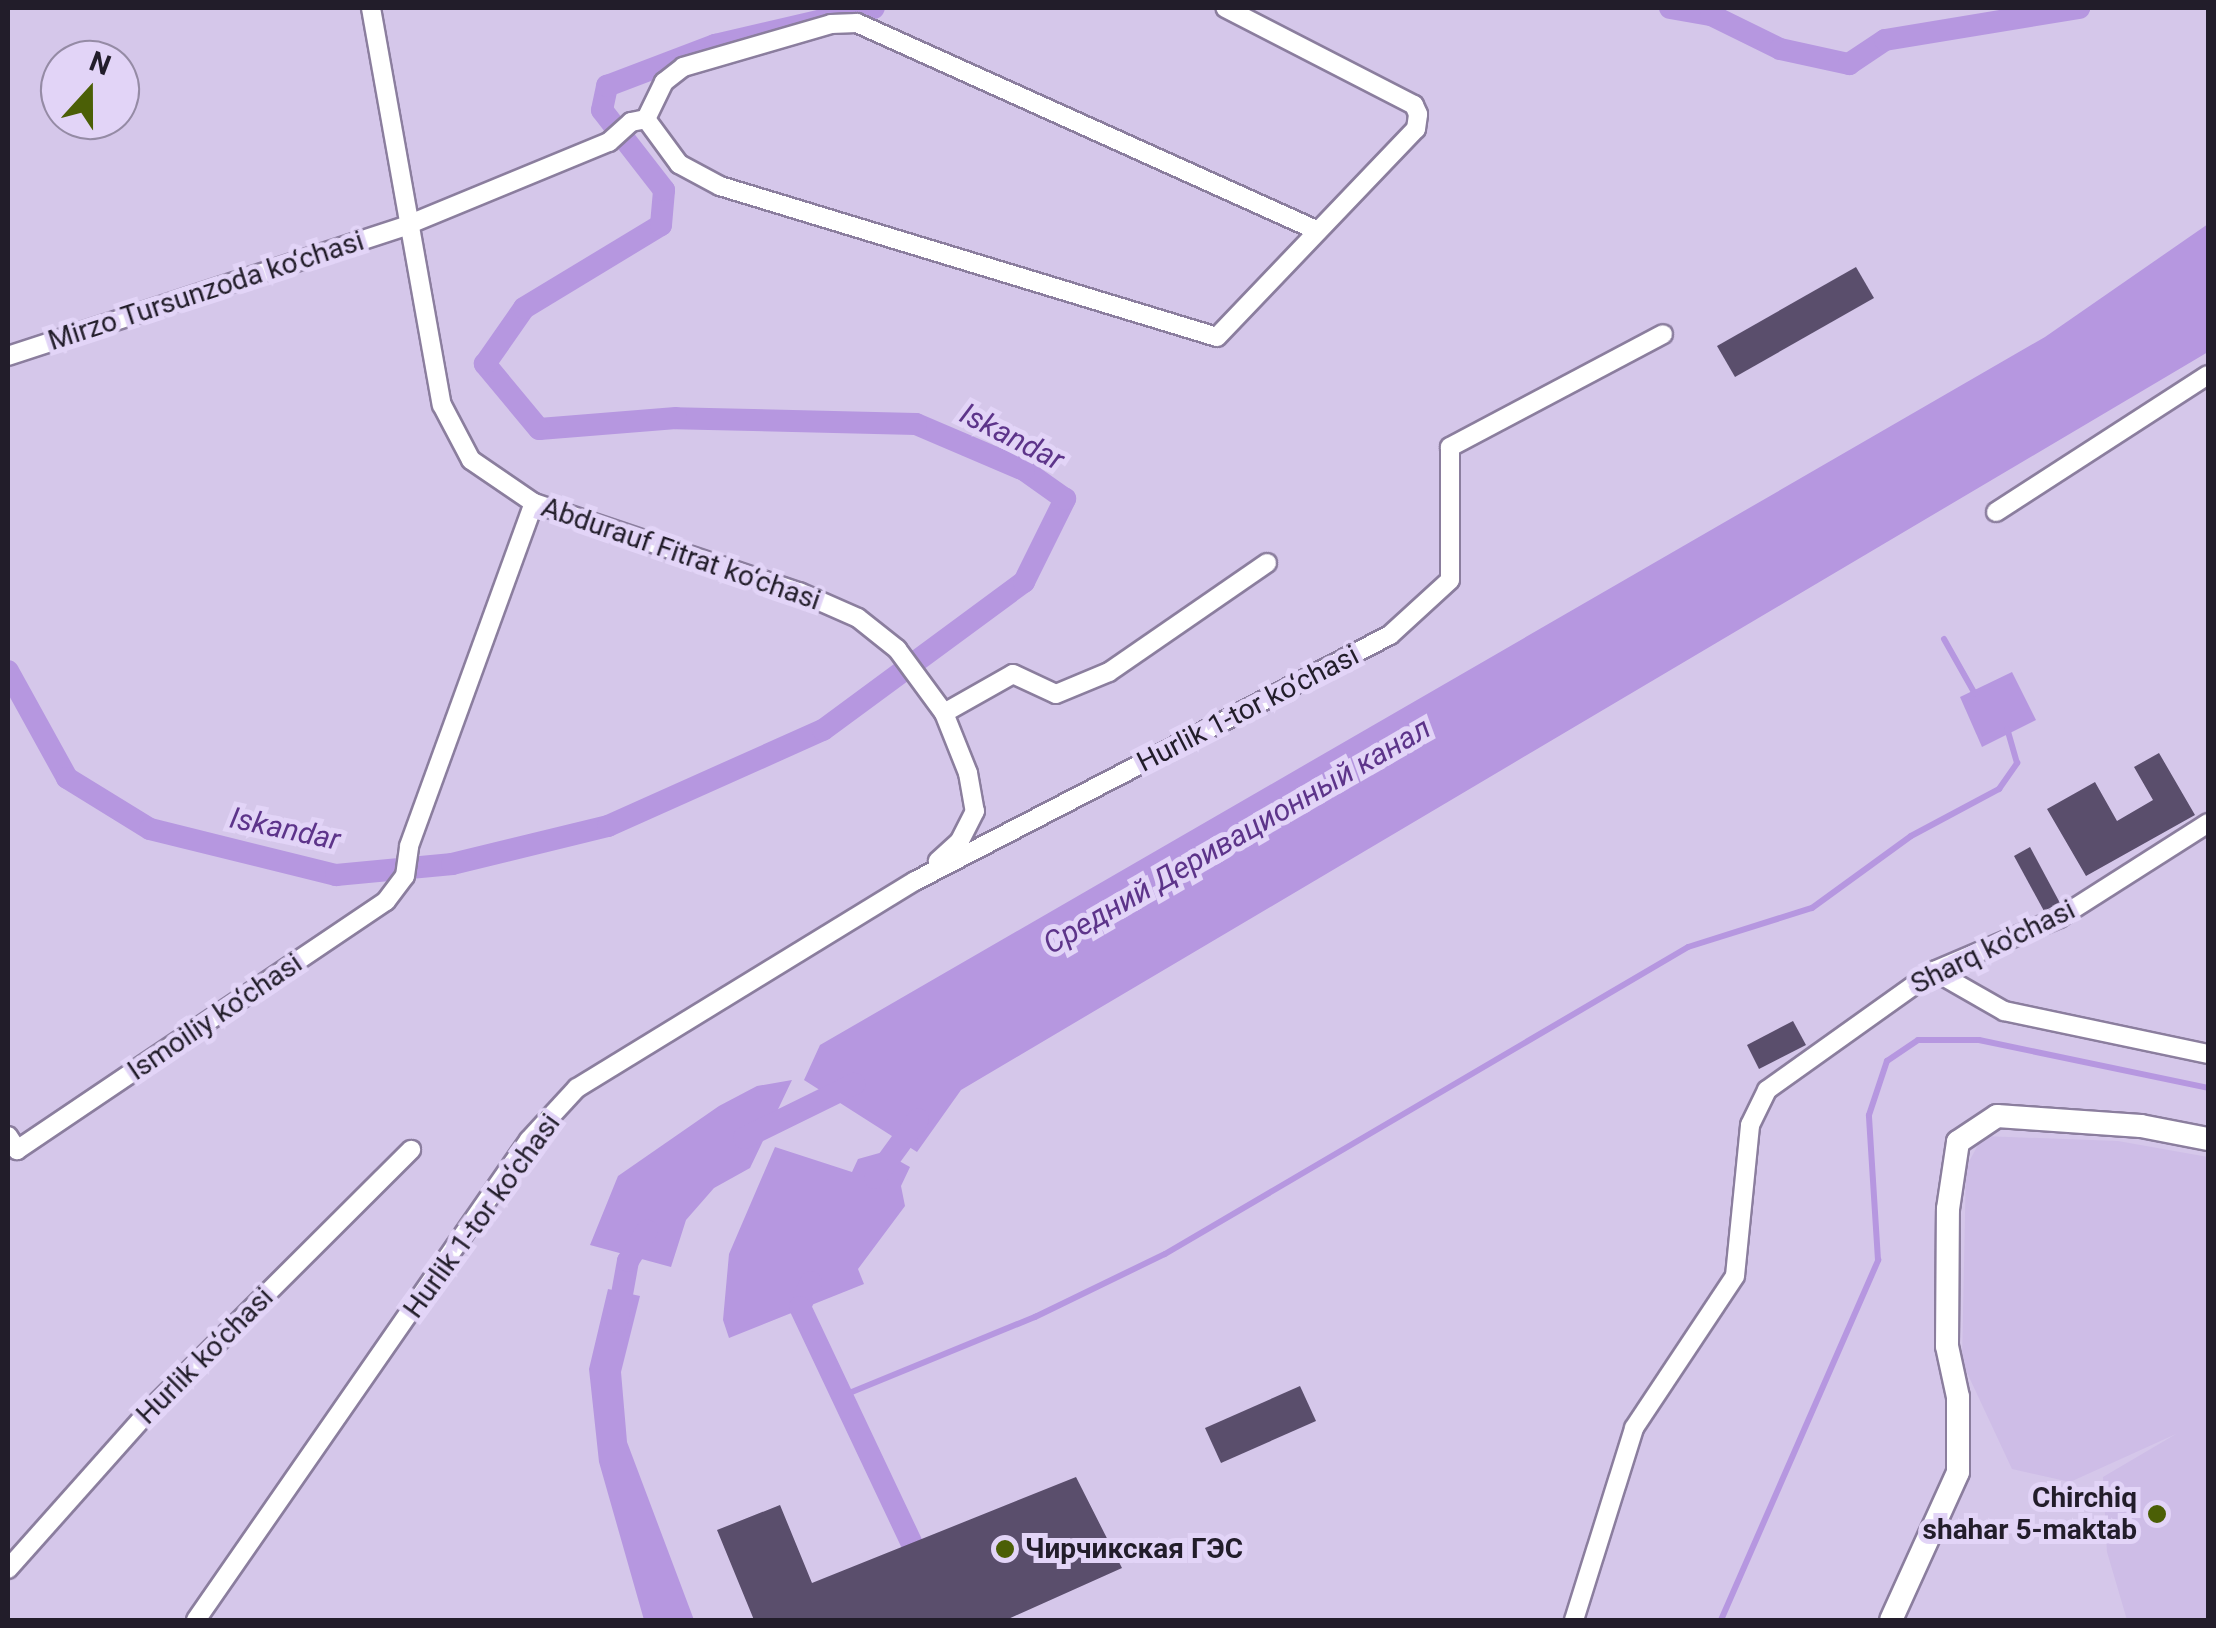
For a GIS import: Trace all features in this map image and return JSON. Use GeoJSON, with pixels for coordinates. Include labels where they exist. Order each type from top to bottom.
{"type":"FeatureCollection","features":[{"type":"Feature","properties":{"kind":"street","name":"Abdurauf Fitrat ko‘chasi"},"geometry":{"type":"LineString","coordinates":[[371,8],[405,226],[442,405],[471,460],[534,503],[799,592],[858,618],[897,649],[926,683]]}},
{"type":"Feature","properties":{"kind":"street"},"geometry":{"type":"LineString","coordinates":[[639,120],[679,164],[720,186],[1210,337],[1222,335],[1316,230],[1416,129],[1418,114],[1414,105],[1226,8]]}},
{"type":"Feature","properties":{"kind":"street","name":"Mirzo Tursunzoda ko‘chasi"},"geometry":{"type":"LineString","coordinates":[[8,356],[405,226],[609,142],[639,120],[664,82],[683,66],[831,24],[857,22],[1316,230]]}},
{"type":"Feature","properties":{"kind":"street","name":"Hurlik 1-tor ko‘chasi"},"geometry":{"type":"LineString","coordinates":[[196,1620],[529,1140],[577,1088],[915,882],[1390,635],[1450,580],[1450,446],[1664,334]]}},
{"type":"Feature","properties":{"kind":"street"},"geometry":{"type":"LineString","coordinates":[[1996,512],[2208,375]]}},
{"type":"Feature","properties":{"kind":"street","name":"Ismoiliy ko‘chasi"},"geometry":{"type":"LineString","coordinates":[[12,1143],[386,901],[406,876],[409,846],[534,503]]}},
{"type":"Feature","properties":{"kind":"street"},"geometry":{"type":"LineString","coordinates":[[944,713],[1013,674],[1056,694],[1109,672],[1267,563]]}},
{"type":"Feature","properties":{"kind":"street","name":"Hurlik 1-tor ko‘chasi"},"geometry":{"type":"LineString","coordinates":[[915,882],[960,841],[976,811],[944,713],[926,683]]}},
{"type":"Feature","properties":{"kind":"street","name":"Sharq ko'chasi"},"geometry":{"type":"LineString","coordinates":[[1574,1620],[1634,1428],[1736,1276],[1750,1126],[1767,1090],[1934,970],[2059,918],[2208,823]]}},
{"type":"Feature","properties":{"kind":"street"},"geometry":{"type":"LineString","coordinates":[[1934,970],[2004,1010],[2208,1054]]}},
{"type":"Feature","properties":{"kind":"street"},"geometry":{"type":"LineString","coordinates":[[1891,1620],[1958,1472],[1959,1414],[1947,1346],[1950,1180],[1958,1142],[1996,1116],[2141,1126],[2208,1140]]}},
{"type":"Feature","properties":{"kind":"street","name":"Hurlik ko‘chasi"},"geometry":{"type":"LineString","coordinates":[[8,1569],[147,1413],[411,1150]]}},
{"type":"Feature","properties":{"kind":"shaded area"},"geometry":{"type":"Polygon","coordinates":[[[1983,1136],[2118,1141],[2208,1157],[2208,1620],[2127,1620],[2107,1552],[2103,1477],[2176,1434],[2070,1482],[2012,1469],[1962,1362],[1966,1167],[1983,1136]]]}},
{"type":"Feature","properties":{"kind":"water","name":"Средний Деривационный канал"},"geometry":{"type":"Polygon","coordinates":[[[2208,224],[2208,352],[961,1090],[917,1152],[804,1080],[820,1045],[2045,337],[2208,224]]]}},
{"type":"Feature","properties":{"kind":"water"},"geometry":{"type":"Polygon","coordinates":[[[2012,672],[2036,720],[1982,747],[1960,697],[2012,672]]]}},
{"type":"Feature","properties":{"kind":"water"},"geometry":{"type":"Polygon","coordinates":[[[792,1080],[750,1168],[714,1188],[686,1220],[671,1267],[590,1245],[618,1176],[719,1106],[757,1086],[792,1080]]]}},
{"type":"Feature","properties":{"kind":"water"},"geometry":{"type":"Polygon","coordinates":[[[775,1147],[852,1172],[858,1159],[883,1152],[910,1167],[901,1186],[905,1206],[858,1269],[864,1284],[729,1338],[723,1320],[729,1254],[775,1147]]]}},
{"type":"Feature","properties":{"kind":"water"},"geometry":{"type":"Polygon","coordinates":[[[608,1289],[640,1296],[621,1372],[627,1442],[694,1620],[644,1620],[599,1462],[589,1369],[608,1289]]]}},
{"type":"Feature","properties":{"kind":"building"},"geometry":{"type":"Polygon","coordinates":[[[1856,267],[1874,298],[1735,377],[1717,346],[1856,267]]]}},
{"type":"Feature","properties":{"kind":"building"},"geometry":{"type":"Polygon","coordinates":[[[2159,753],[2195,815],[2086,876],[2047,809],[2095,782],[2117,821],[2153,800],[2134,767],[2159,753]]]}},
{"type":"Feature","properties":{"kind":"building"},"geometry":{"type":"Polygon","coordinates":[[[2030,847],[2060,903],[2044,911],[2014,856],[2030,847]]]}},
{"type":"Feature","properties":{"kind":"building"},"geometry":{"type":"Polygon","coordinates":[[[1793,1021],[1806,1045],[1759,1069],[1747,1045],[1793,1021]]]}},
{"type":"Feature","properties":{"kind":"building"},"geometry":{"type":"Polygon","coordinates":[[[1300,1386],[1316,1421],[1221,1463],[1205,1428],[1300,1386]]]}},
{"type":"Feature","properties":{"kind":"building","name":"Чирчикская ГЭС"},"geometry":{"type":"Polygon","coordinates":[[[1076,1477],[1122,1568],[1006,1620],[754,1620],[717,1530],[780,1505],[812,1583],[1076,1477]]]}},
{"type":"Feature","properties":{"kind":"waterway","name":"Iskandar"},"geometry":{"type":"LineString","coordinates":[[8,671],[67,778],[150,829],[336,875],[452,864],[608,826],[823,730],[1024,582],[1065,499],[1024,470],[916,424],[676,418],[539,429],[485,364],[524,308],[661,225],[664,190],[602,110],[607,86],[715,45],[874,8]]}},
{"type":"Feature","properties":{"kind":"waterway","name":"Iskandar"},"geometry":{"type":"LineString","coordinates":[[1670,8],[1711,15],[1780,49],[1849,64],[1885,40],[2079,8]]}},
{"type":"Feature","properties":{"kind":"waterway"},"geometry":{"type":"LineString","coordinates":[[1944,639],[1975,694]]}},
{"type":"Feature","properties":{"kind":"waterway"},"geometry":{"type":"LineString","coordinates":[[842,1396],[1035,1317],[1165,1254],[1688,947],[1812,908],[1911,836],[1999,789],[2017,763],[2007,729]]}},
{"type":"Feature","properties":{"kind":"waterway"},"geometry":{"type":"LineString","coordinates":[[1721,1620],[1878,1260],[1869,1115],[1887,1061],[1918,1040],[1979,1040],[2208,1088]]}},
{"type":"Feature","properties":{"kind":"waterway","name":"Средний Деривационный канал"},"geometry":{"type":"LineString","coordinates":[[744,1138],[854,1084]]}},
{"type":"Feature","properties":{"kind":"waterway"},"geometry":{"type":"LineString","coordinates":[[875,1178],[918,1119]]}},
{"type":"Feature","properties":{"kind":"waterway","name":"Средний Деривационный канал"},"geometry":{"type":"LineString","coordinates":[[617,1322],[628,1261],[647,1231]]}},
{"type":"Feature","properties":{"kind":"waterway"},"geometry":{"type":"LineString","coordinates":[[811,1282],[800,1307],[948,1620]]}},
{"type":"Feature","properties":{"kind":"place","name":"Chirchiq shahar 5-maktab"},"geometry":{"type":"Point","coordinates":[2157,1514]}},
{"type":"Feature","properties":{"kind":"place","name":"Чирчикская ГЭС"},"geometry":{"type":"Point","coordinates":[1005,1549]}}]}
